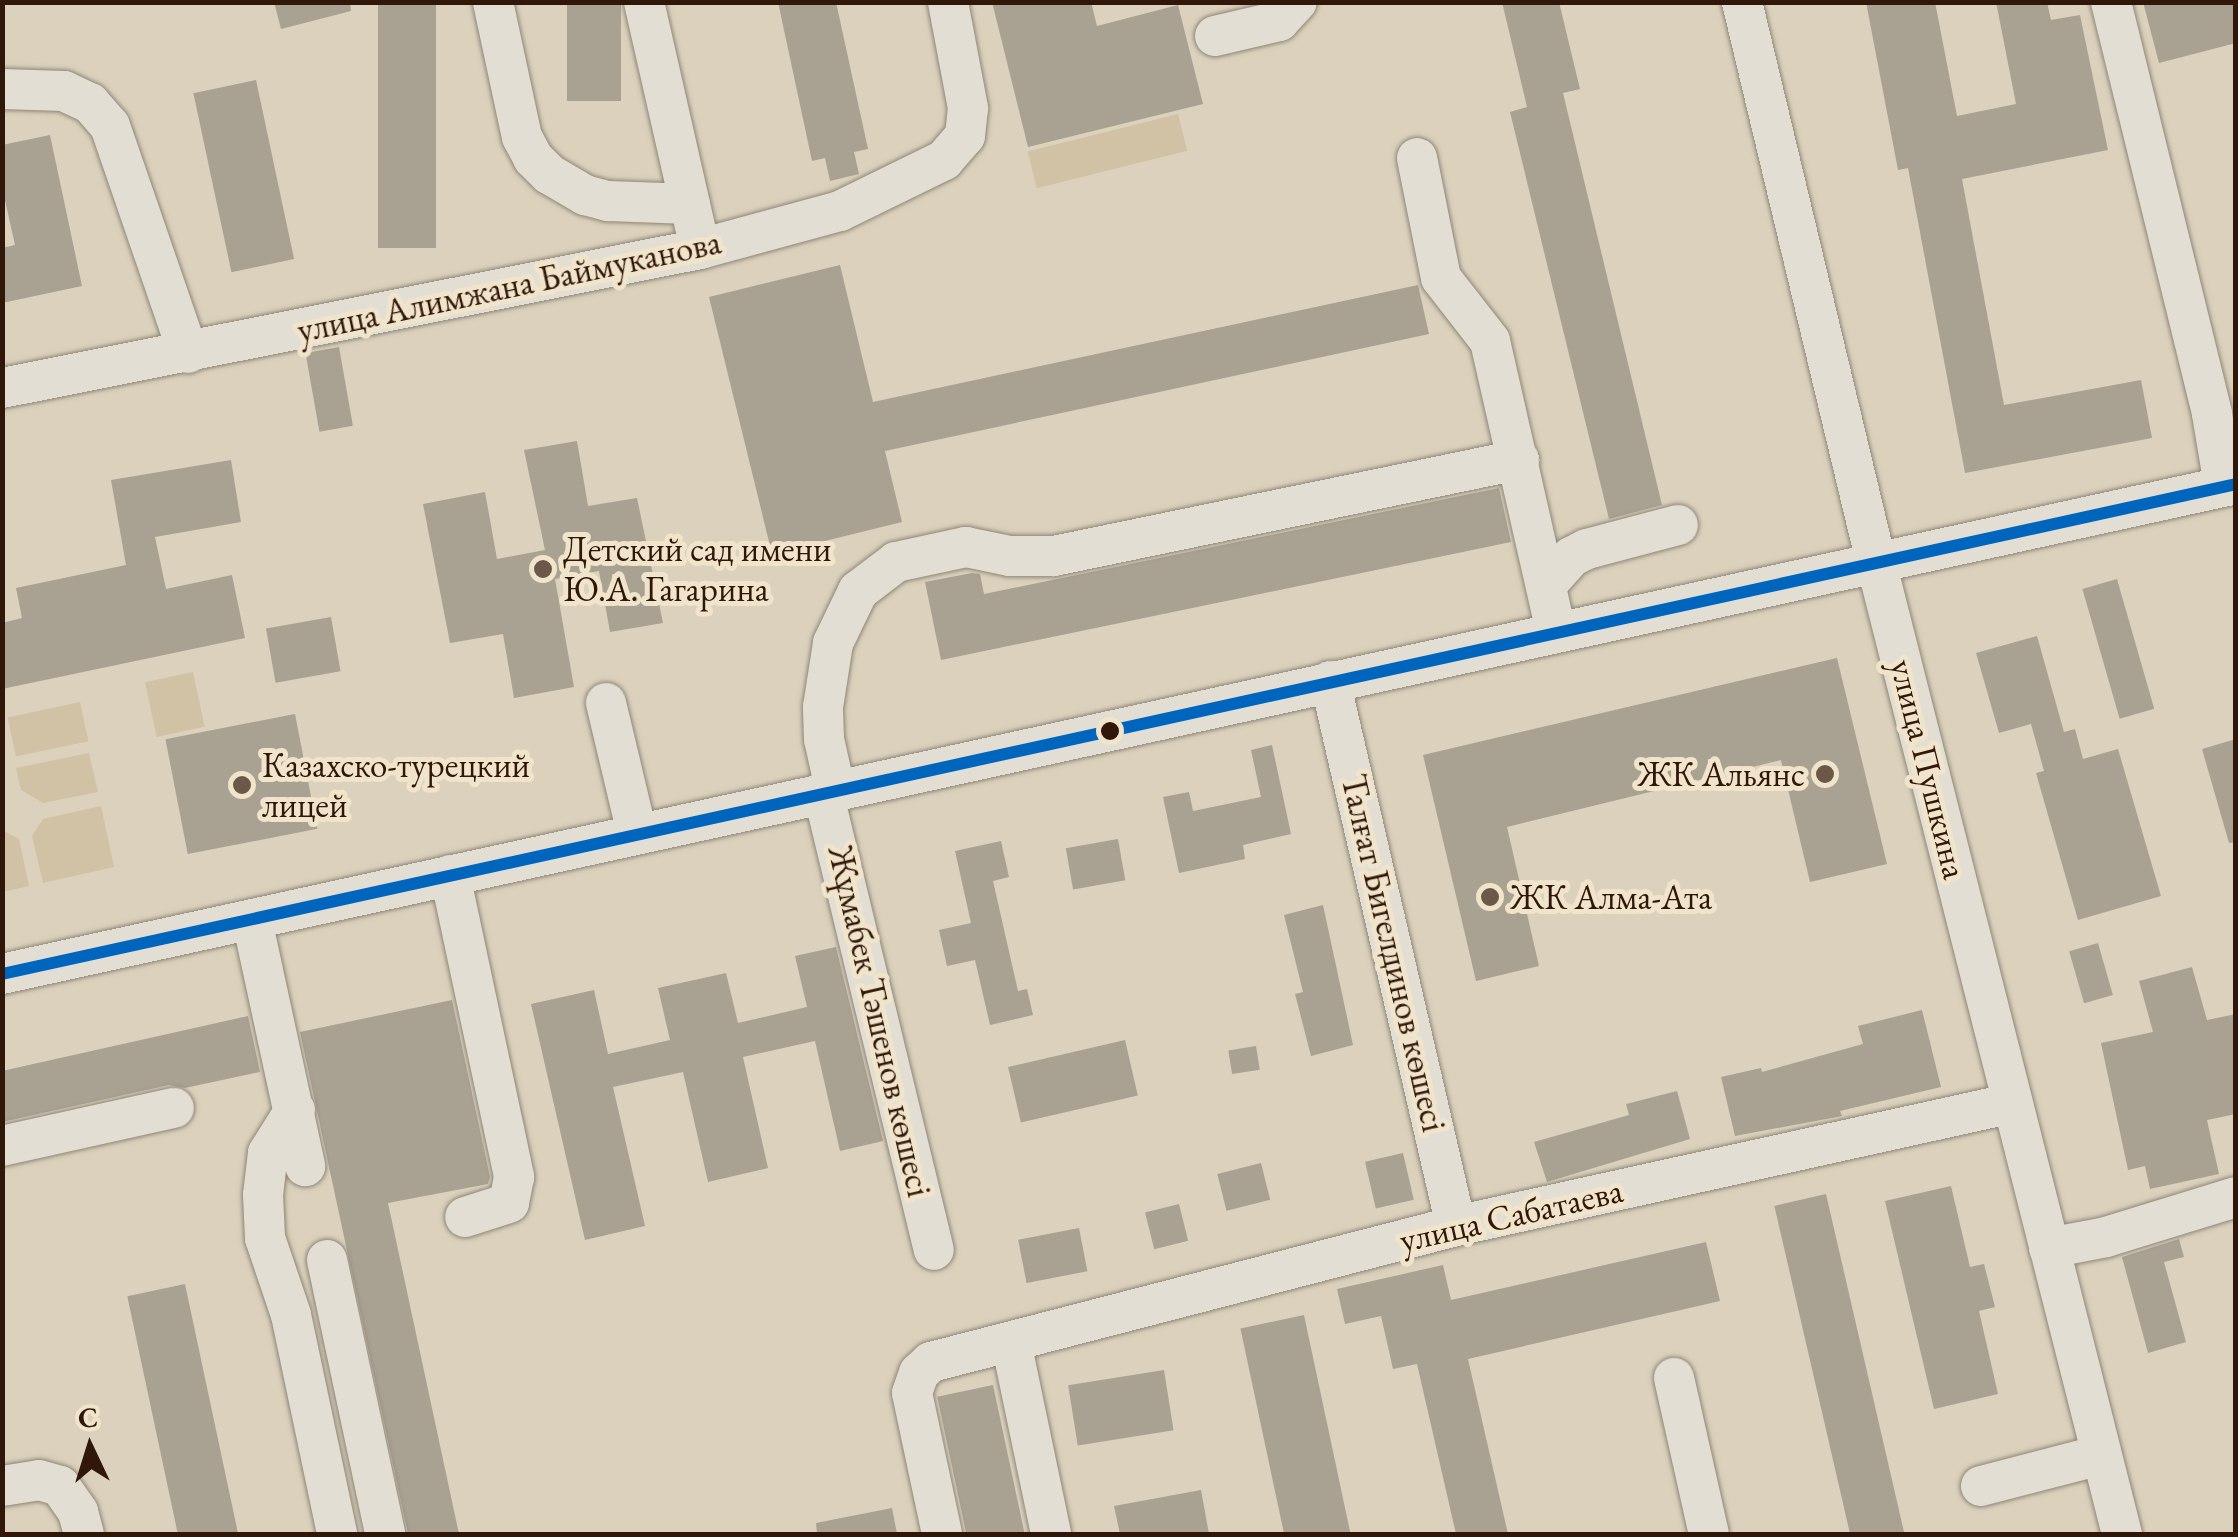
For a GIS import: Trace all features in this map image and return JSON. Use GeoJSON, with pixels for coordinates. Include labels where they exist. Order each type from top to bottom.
{"type":"FeatureCollection","features":[{"type":"Feature","properties":{"kind":"street"},"geometry":{"type":"LineString","coordinates":[[493,2],[522,137],[540,166],[585,195],[638,204],[690,204]]}},
{"type":"Feature","properties":{"kind":"street"},"geometry":{"type":"LineString","coordinates":[[644,2],[700,249]]}},
{"type":"Feature","properties":{"kind":"street","name":"улица Алимжана Баймуканова"},"geometry":{"type":"LineString","coordinates":[[2,388],[700,249],[840,211],[944,160],[966,136],[968,108],[948,2]]}},
{"type":"Feature","properties":{"kind":"street"},"geometry":{"type":"LineString","coordinates":[[1215,36],[1279,21],[1297,2]]}},
{"type":"Feature","properties":{"kind":"street","name":"улица Пушкина"},"geometry":{"type":"LineString","coordinates":[[1742,2],[1876,562],[2122,1534]]}},
{"type":"Feature","properties":{"kind":"street"},"geometry":{"type":"LineString","coordinates":[[2,974],[2230,485],[2110,2]]}},
{"type":"Feature","properties":{"kind":"street"},"geometry":{"type":"LineString","coordinates":[[2,90],[64,91],[90,103],[110,126],[188,353]]}},
{"type":"Feature","properties":{"kind":"street"},"geometry":{"type":"LineString","coordinates":[[1417,158],[1441,278],[1490,341],[1556,631]]}},
{"type":"Feature","properties":{"kind":"street","name":"Жұмабек Тәшенов көшесі"},"geometry":{"type":"LineString","coordinates":[[934,1250],[829,791],[823,707],[833,643],[858,591],[896,562],[966,547],[1010,556],[1054,556],[1518,460]]}},
{"type":"Feature","properties":{"kind":"street"},"geometry":{"type":"LineString","coordinates":[[1546,585],[1571,558],[1588,548],[1678,525]]}},
{"type":"Feature","properties":{"kind":"street","name":"Талғат Бигелдинов көшесі"},"geometry":{"type":"LineString","coordinates":[[1330,681],[1456,1226]]}},
{"type":"Feature","properties":{"kind":"street"},"geometry":{"type":"LineString","coordinates":[[606,703],[637,834]]}},
{"type":"Feature","properties":{"kind":"street"},"geometry":{"type":"LineString","coordinates":[[450,875],[514,1177],[509,1204],[466,1217]]}},
{"type":"Feature","properties":{"kind":"street"},"geometry":{"type":"LineString","coordinates":[[252,920],[305,1166]]}},
{"type":"Feature","properties":{"kind":"street","name":"улица Сабатаева"},"geometry":{"type":"LineString","coordinates":[[942,1534],[914,1411],[914,1383],[931,1362],[1456,1226],[2014,1102]]}},
{"type":"Feature","properties":{"kind":"street"},"geometry":{"type":"LineString","coordinates":[[2,1146],[174,1108]]}},
{"type":"Feature","properties":{"kind":"street"},"geometry":{"type":"LineString","coordinates":[[295,1110],[268,1153],[263,1195],[264,1238],[291,1315],[337,1534]]}},
{"type":"Feature","properties":{"kind":"street"},"geometry":{"type":"LineString","coordinates":[[2049,1248],[2106,1236],[2236,1197]]}},
{"type":"Feature","properties":{"kind":"street"},"geometry":{"type":"LineString","coordinates":[[327,1260],[385,1534]]}},
{"type":"Feature","properties":{"kind":"street"},"geometry":{"type":"LineString","coordinates":[[1011,1342],[1051,1534]]}},
{"type":"Feature","properties":{"kind":"street"},"geometry":{"type":"LineString","coordinates":[[1674,1378],[1709,1534]]}},
{"type":"Feature","properties":{"kind":"street"},"geometry":{"type":"LineString","coordinates":[[1981,1486],[2101,1454]]}},
{"type":"Feature","properties":{"kind":"street"},"geometry":{"type":"LineString","coordinates":[[2,1486],[39,1480],[60,1486],[78,1512],[84,1534]]}},
{"type":"Feature","properties":{"kind":"shaded area"},"geometry":{"type":"Polygon","coordinates":[[[1178,114],[1187,151],[1037,188],[1028,151],[1178,114]]]}},
{"type":"Feature","properties":{"kind":"shaded area"},"geometry":{"type":"Polygon","coordinates":[[[193,672],[205,727],[157,737],[145,682],[193,672]]]}},
{"type":"Feature","properties":{"kind":"shaded area"},"geometry":{"type":"Polygon","coordinates":[[[80,702],[88,741],[16,757],[8,717],[80,702]]]}},
{"type":"Feature","properties":{"kind":"shaded area"},"geometry":{"type":"Polygon","coordinates":[[[89,753],[98,792],[43,803],[21,790],[16,768],[89,753]]]}},
{"type":"Feature","properties":{"kind":"shaded area"},"geometry":{"type":"Polygon","coordinates":[[[101,806],[114,867],[43,883],[32,836],[43,819],[101,806]]]}},
{"type":"Feature","properties":{"kind":"shaded area"},"geometry":{"type":"Polygon","coordinates":[[[2,830],[19,839],[29,886],[3,892],[2,830]]]}},
{"type":"Feature","properties":{"kind":"building"},"geometry":{"type":"Polygon","coordinates":[[[274,2],[350,2],[351,11],[281,29],[274,2]]]}},
{"type":"Feature","properties":{"kind":"building"},"geometry":{"type":"Polygon","coordinates":[[[378,2],[436,2],[436,248],[378,248],[378,2]]]}},
{"type":"Feature","properties":{"kind":"building"},"geometry":{"type":"Polygon","coordinates":[[[567,2],[621,2],[621,101],[567,101],[567,2]]]}},
{"type":"Feature","properties":{"kind":"building"},"geometry":{"type":"Polygon","coordinates":[[[778,2],[836,2],[868,149],[854,152],[859,174],[830,181],[825,158],[812,161],[778,2]]]}},
{"type":"Feature","properties":{"kind":"building"},"geometry":{"type":"Polygon","coordinates":[[[992,2],[1091,2],[1097,26],[1178,5],[1203,104],[1028,147],[992,2]]]}},
{"type":"Feature","properties":{"kind":"building"},"geometry":{"type":"Polygon","coordinates":[[[1502,2],[1559,2],[1580,89],[1563,93],[1662,505],[1609,519],[1510,112],[1527,107],[1502,2]]]}},
{"type":"Feature","properties":{"kind":"building"},"geometry":{"type":"Polygon","coordinates":[[[1866,2],[1935,2],[1957,116],[2016,104],[1996,2],[2047,2],[2051,20],[2080,15],[2108,150],[1962,179],[2004,405],[2141,380],[2152,438],[1965,473],[1908,168],[1898,170],[1866,2]]]}},
{"type":"Feature","properties":{"kind":"building"},"geometry":{"type":"Polygon","coordinates":[[[2143,2],[2236,2],[2236,43],[2159,63],[2143,2]]]}},
{"type":"Feature","properties":{"kind":"building"},"geometry":{"type":"Polygon","coordinates":[[[256,80],[294,259],[231,272],[193,93],[256,80]]]}},
{"type":"Feature","properties":{"kind":"building"},"geometry":{"type":"Polygon","coordinates":[[[50,135],[82,286],[2,303],[2,248],[15,245],[2,187],[2,145],[50,135]]]}},
{"type":"Feature","properties":{"kind":"building"},"geometry":{"type":"Polygon","coordinates":[[[840,265],[873,402],[1418,285],[1429,334],[885,451],[902,522],[772,554],[709,297],[840,265]]]}},
{"type":"Feature","properties":{"kind":"building"},"geometry":{"type":"Polygon","coordinates":[[[339,347],[353,426],[319,432],[306,353],[339,347]]]}},
{"type":"Feature","properties":{"kind":"building","name":"Детский сад имени Ю.А. Гагарина"},"geometry":{"type":"Polygon","coordinates":[[[577,441],[588,506],[637,498],[663,623],[610,632],[599,571],[555,579],[574,687],[514,698],[503,634],[450,643],[423,504],[485,492],[497,559],[545,550],[524,450],[577,441]]]}},
{"type":"Feature","properties":{"kind":"building"},"geometry":{"type":"Polygon","coordinates":[[[231,460],[241,522],[155,537],[166,589],[232,575],[245,638],[2,689],[2,623],[22,618],[16,588],[126,565],[111,480],[231,460]]]}},
{"type":"Feature","properties":{"kind":"building"},"geometry":{"type":"Polygon","coordinates":[[[1499,488],[1511,542],[941,660],[925,582],[980,574],[984,594],[1499,488]]]}},
{"type":"Feature","properties":{"kind":"building"},"geometry":{"type":"Polygon","coordinates":[[[2117,579],[2154,709],[2120,719],[2082,589],[2117,579]]]}},
{"type":"Feature","properties":{"kind":"building"},"geometry":{"type":"Polygon","coordinates":[[[331,617],[341,671],[276,683],[266,628],[331,617]]]}},
{"type":"Feature","properties":{"kind":"building"},"geometry":{"type":"Polygon","coordinates":[[[2037,636],[2064,732],[2075,729],[2083,759],[2118,749],[2161,896],[2078,920],[2036,773],[2044,771],[2031,724],[1999,733],[1976,653],[2037,636]]]}},
{"type":"Feature","properties":{"kind":"building"},"geometry":{"type":"Polygon","coordinates":[[[1837,658],[1887,864],[1810,882],[1781,760],[1507,827],[1539,966],[1476,981],[1423,755],[1837,658]]]}},
{"type":"Feature","properties":{"kind":"building","name":"Казахско-турецкий лицей"},"geometry":{"type":"Polygon","coordinates":[[[295,714],[317,829],[188,854],[165,739],[295,714]]]}},
{"type":"Feature","properties":{"kind":"building"},"geometry":{"type":"Polygon","coordinates":[[[2236,739],[2236,842],[2229,843],[2202,749],[2236,739]]]}},
{"type":"Feature","properties":{"kind":"building"},"geometry":{"type":"Polygon","coordinates":[[[1272,745],[1291,834],[1243,845],[1245,859],[1179,873],[1163,797],[1189,792],[1193,811],[1261,797],[1251,750],[1272,745]]]}},
{"type":"Feature","properties":{"kind":"building"},"geometry":{"type":"Polygon","coordinates":[[[1118,839],[1125,880],[1073,890],[1066,848],[1118,839]]]}},
{"type":"Feature","properties":{"kind":"building"},"geometry":{"type":"Polygon","coordinates":[[[1001,841],[1009,877],[993,881],[1018,991],[1027,989],[1033,1015],[990,1025],[975,960],[947,966],[939,930],[971,923],[955,851],[1001,841]]]}},
{"type":"Feature","properties":{"kind":"building"},"geometry":{"type":"Polygon","coordinates":[[[1323,905],[1353,1045],[1311,1056],[1295,994],[1303,992],[1284,915],[1323,905]]]}},
{"type":"Feature","properties":{"kind":"building"},"geometry":{"type":"Polygon","coordinates":[[[2098,943],[2113,995],[2084,1003],[2069,951],[2098,943]]]}},
{"type":"Feature","properties":{"kind":"building"},"geometry":{"type":"Polygon","coordinates":[[[836,947],[883,1141],[840,1151],[815,1041],[743,1057],[768,1168],[708,1182],[683,1072],[613,1087],[645,1226],[585,1240],[531,1004],[594,990],[608,1054],[670,1040],[658,988],[726,973],[738,1023],[807,1007],[795,956],[836,947]]]}},
{"type":"Feature","properties":{"kind":"building"},"geometry":{"type":"Polygon","coordinates":[[[2192,967],[2207,1020],[2236,1014],[2236,1114],[2207,1120],[2219,1174],[2150,1189],[2145,1166],[2128,1170],[2101,1043],[2153,1032],[2139,981],[2192,967]]]}},
{"type":"Feature","properties":{"kind":"building"},"geometry":{"type":"Polygon","coordinates":[[[452,1000],[490,1177],[488,1184],[388,1203],[459,1534],[408,1534],[300,1032],[452,1000]]]}},
{"type":"Feature","properties":{"kind":"building"},"geometry":{"type":"Polygon","coordinates":[[[1922,1010],[1941,1087],[1840,1111],[1842,1116],[1735,1136],[1721,1077],[1761,1068],[1762,1072],[1863,1044],[1858,1026],[1922,1010]]]}},
{"type":"Feature","properties":{"kind":"building"},"geometry":{"type":"Polygon","coordinates":[[[248,1016],[260,1072],[185,1088],[169,1085],[2,1122],[2,1071],[248,1016]]]}},
{"type":"Feature","properties":{"kind":"building"},"geometry":{"type":"Polygon","coordinates":[[[1125,1040],[1138,1096],[1021,1123],[1008,1067],[1125,1040]]]}},
{"type":"Feature","properties":{"kind":"building"},"geometry":{"type":"Polygon","coordinates":[[[1256,1046],[1260,1070],[1232,1074],[1228,1050],[1256,1046]]]}},
{"type":"Feature","properties":{"kind":"building"},"geometry":{"type":"Polygon","coordinates":[[[1677,1091],[1690,1139],[1547,1182],[1534,1142],[1629,1115],[1626,1104],[1677,1091]]]}},
{"type":"Feature","properties":{"kind":"building"},"geometry":{"type":"Polygon","coordinates":[[[1403,1153],[1414,1200],[1376,1209],[1365,1162],[1403,1153]]]}},
{"type":"Feature","properties":{"kind":"building"},"geometry":{"type":"Polygon","coordinates":[[[1261,1163],[1270,1200],[1227,1211],[1217,1174],[1261,1163]]]}},
{"type":"Feature","properties":{"kind":"building"},"geometry":{"type":"Polygon","coordinates":[[[1951,1186],[1970,1267],[1984,1264],[1995,1307],[1979,1311],[1998,1394],[1934,1409],[1885,1201],[1951,1186]]]}},
{"type":"Feature","properties":{"kind":"building"},"geometry":{"type":"Polygon","coordinates":[[[1826,1194],[1904,1534],[1850,1534],[1774,1206],[1826,1194]]]}},
{"type":"Feature","properties":{"kind":"building"},"geometry":{"type":"Polygon","coordinates":[[[1179,1204],[1188,1241],[1154,1249],[1145,1212],[1179,1204]]]}},
{"type":"Feature","properties":{"kind":"building"},"geometry":{"type":"Polygon","coordinates":[[[1079,1228],[1087,1271],[1027,1283],[1018,1240],[1079,1228]]]}},
{"type":"Feature","properties":{"kind":"building"},"geometry":{"type":"Polygon","coordinates":[[[2179,1239],[2184,1257],[2164,1262],[2186,1342],[2148,1353],[2122,1257],[2179,1239]]]}},
{"type":"Feature","properties":{"kind":"building"},"geometry":{"type":"Polygon","coordinates":[[[1706,1242],[1720,1301],[1468,1359],[1508,1534],[1456,1534],[1417,1364],[1393,1369],[1381,1316],[1345,1324],[1337,1289],[1443,1265],[1451,1300],[1706,1242]]]}},
{"type":"Feature","properties":{"kind":"building"},"geometry":{"type":"Polygon","coordinates":[[[185,1284],[238,1534],[178,1534],[127,1296],[185,1284]]]}},
{"type":"Feature","properties":{"kind":"building"},"geometry":{"type":"Polygon","coordinates":[[[1304,1315],[1351,1534],[1284,1534],[1240,1329],[1304,1315]]]}},
{"type":"Feature","properties":{"kind":"building"},"geometry":{"type":"Polygon","coordinates":[[[1164,1370],[1174,1430],[1078,1445],[1068,1385],[1164,1370]]]}},
{"type":"Feature","properties":{"kind":"building"},"geometry":{"type":"Polygon","coordinates":[[[993,1385],[1025,1534],[966,1534],[937,1397],[993,1385]]]}},
{"type":"Feature","properties":{"kind":"building"},"geometry":{"type":"Polygon","coordinates":[[[1201,1490],[1209,1534],[1120,1534],[1114,1506],[1201,1490]]]}},
{"type":"Feature","properties":{"kind":"building"},"geometry":{"type":"Polygon","coordinates":[[[892,1508],[897,1534],[817,1534],[816,1523],[892,1508]]]}},
{"type":"Feature","properties":{"kind":"transit line"},"geometry":{"type":"LineString","coordinates":[[2,974],[2236,484]]}},
{"type":"Feature","properties":{"kind":"place","name":"Детский сад имени Ю.А. Гагарина"},"geometry":{"type":"Point","coordinates":[543,569]}},
{"type":"Feature","properties":{"kind":"place","name":"ЖК Альянс"},"geometry":{"type":"Point","coordinates":[1825,774]}},
{"type":"Feature","properties":{"kind":"place","name":"Казахско-турецкий лицей"},"geometry":{"type":"Point","coordinates":[242,785]}},
{"type":"Feature","properties":{"kind":"place","name":"ЖК Алма-Ата"},"geometry":{"type":"Point","coordinates":[1490,897]}}]}
